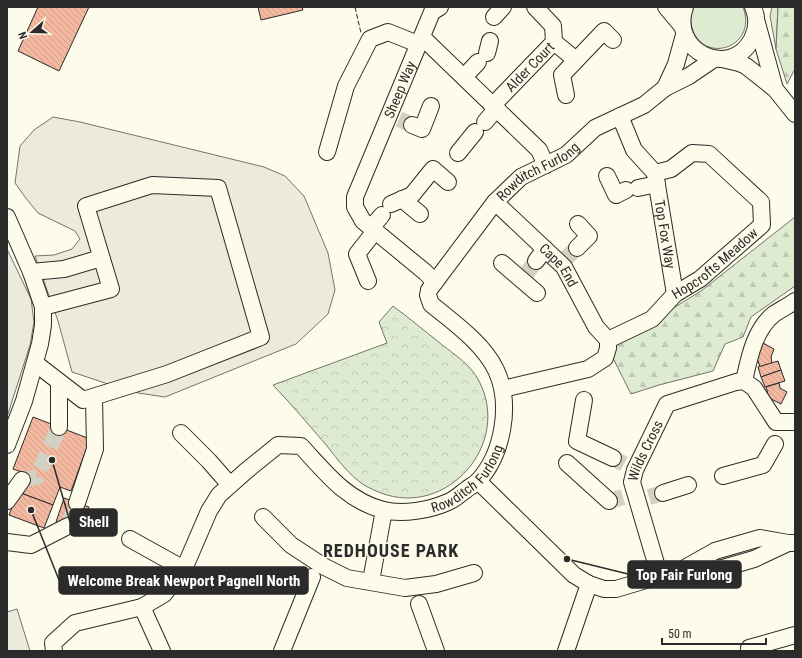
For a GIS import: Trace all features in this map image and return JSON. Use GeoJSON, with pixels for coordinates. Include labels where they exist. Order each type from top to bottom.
{"type":"FeatureCollection","features":[{"type":"Feature","properties":{"kind":"street"},"geometry":{"type":"LineString","coordinates":[[420,40],[432,12],[440,7]]}},
{"type":"Feature","properties":{"kind":"street"},"geometry":{"type":"LineString","coordinates":[[666,7],[683,31],[689,44],[696,51],[705,56],[746,66],[775,89],[795,114]]}},
{"type":"Feature","properties":{"kind":"street","name":"Rowditch Furlong"},"geometry":{"type":"LineString","coordinates":[[665,88],[676,64],[683,31],[682,15],[685,7]]}},
{"type":"Feature","properties":{"kind":"street","name":"Alder Court"},"geometry":{"type":"LineString","coordinates":[[458,153],[495,107],[554,42],[553,26],[539,8]]}},
{"type":"Feature","properties":{"kind":"street"},"geometry":{"type":"LineString","coordinates":[[756,13],[775,89]]}},
{"type":"Feature","properties":{"kind":"street","name":"Rowditch Furlong"},"geometry":{"type":"LineString","coordinates":[[54,651],[53,643],[75,622],[142,607],[164,594],[184,569],[209,511],[219,495],[278,445],[301,446],[334,481],[354,498],[384,510],[417,512],[449,502],[478,481],[494,457],[499,441],[504,417],[503,389],[496,370],[481,347],[431,304],[428,294],[435,282],[495,202],[521,177],[566,155],[595,128],[644,105],[665,88],[718,59],[732,57],[742,52],[750,44],[755,34],[756,13]]}},
{"type":"Feature","properties":{"kind":"street"},"geometry":{"type":"LineString","coordinates":[[566,95],[562,75],[604,31],[613,40]]}},
{"type":"Feature","properties":{"kind":"street"},"geometry":{"type":"LineString","coordinates":[[327,152],[346,86],[370,39],[388,32],[420,40],[464,77],[539,150],[546,165]]}},
{"type":"Feature","properties":{"kind":"street","name":"Sheep Way"},"geometry":{"type":"LineString","coordinates":[[420,40],[400,119],[355,197],[355,207],[363,221],[435,282]]}},
{"type":"Feature","properties":{"kind":"street"},"geometry":{"type":"LineString","coordinates":[[554,42],[576,60]]}},
{"type":"Feature","properties":{"kind":"street"},"geometry":{"type":"LineString","coordinates":[[464,77],[485,52]]}},
{"type":"Feature","properties":{"kind":"street"},"geometry":{"type":"LineString","coordinates":[[400,119],[422,129],[430,106]]}},
{"type":"Feature","properties":{"kind":"street"},"geometry":{"type":"LineString","coordinates":[[607,176],[616,195],[656,179],[634,150],[620,116]]}},
{"type":"Feature","properties":{"kind":"street","name":"Hopcrofts Meadow"},"geometry":{"type":"LineString","coordinates":[[608,340],[652,318],[675,294],[700,279],[762,225],[761,202],[709,154],[692,153],[656,179]]}},
{"type":"Feature","properties":{"kind":"street"},"geometry":{"type":"LineString","coordinates":[[368,281],[357,254],[373,230],[392,206],[412,195],[434,169],[448,182]]}},
{"type":"Feature","properties":{"kind":"street","name":"Top Fox Way"},"geometry":{"type":"LineString","coordinates":[[656,179],[675,294]]}},
{"type":"Feature","properties":{"kind":"street"},"geometry":{"type":"LineString","coordinates":[[35,363],[84,400],[167,374],[261,337],[218,188],[152,185],[86,206],[101,258],[112,289],[43,307]]}},
{"type":"Feature","properties":{"kind":"street","name":"Cape End"},"geometry":{"type":"LineString","coordinates":[[495,202],[532,266],[568,257]]}},
{"type":"Feature","properties":{"kind":"street"},"geometry":{"type":"LineString","coordinates":[[392,206],[420,214]]}},
{"type":"Feature","properties":{"kind":"street"},"geometry":{"type":"LineString","coordinates":[[7,217],[31,272],[43,307],[43,325],[40,344],[24,401],[7,445]]}},
{"type":"Feature","properties":{"kind":"street"},"geometry":{"type":"LineString","coordinates":[[568,257],[589,236],[578,224]]}},
{"type":"Feature","properties":{"kind":"street","name":"Cape End"},"geometry":{"type":"LineString","coordinates":[[568,257],[564,267],[596,327],[608,340]]}},
{"type":"Feature","properties":{"kind":"street"},"geometry":{"type":"LineString","coordinates":[[31,272],[64,269],[101,258]]}},
{"type":"Feature","properties":{"kind":"street"},"geometry":{"type":"LineString","coordinates":[[502,263],[532,266],[537,293]]}},
{"type":"Feature","properties":{"kind":"street"},"geometry":{"type":"LineString","coordinates":[[775,433],[754,388],[744,382],[750,354],[759,332],[773,315],[795,301]]}},
{"type":"Feature","properties":{"kind":"street"},"geometry":{"type":"LineString","coordinates":[[503,389],[588,369],[605,358],[608,348],[608,340]]}},
{"type":"Feature","properties":{"kind":"street"},"geometry":{"type":"LineString","coordinates":[[59,382],[59,427]]}},
{"type":"Feature","properties":{"kind":"street","name":"Wilds Cross"},"geometry":{"type":"LineString","coordinates":[[660,577],[632,482],[624,464],[667,404],[736,382],[744,382]]}},
{"type":"Feature","properties":{"kind":"street"},"geometry":{"type":"LineString","coordinates":[[77,503],[95,449],[94,397]]}},
{"type":"Feature","properties":{"kind":"street"},"geometry":{"type":"LineString","coordinates":[[584,400],[577,441],[624,464]]}},
{"type":"Feature","properties":{"kind":"street"},"geometry":{"type":"LineString","coordinates":[[723,476],[763,465],[775,433],[795,422]]}},
{"type":"Feature","properties":{"kind":"street"},"geometry":{"type":"LineString","coordinates":[[181,433],[230,485]]}},
{"type":"Feature","properties":{"kind":"street"},"geometry":{"type":"LineString","coordinates":[[567,463],[636,497],[688,485]]}},
{"type":"Feature","properties":{"kind":"street"},"geometry":{"type":"LineString","coordinates":[[7,501],[22,480]]}},
{"type":"Feature","properties":{"kind":"street"},"geometry":{"type":"LineString","coordinates":[[478,481],[574,575],[589,584],[604,589],[616,589],[660,577],[683,569],[715,550],[760,538],[792,543]]}},
{"type":"Feature","properties":{"kind":"street"},"geometry":{"type":"LineString","coordinates":[[371,582],[384,510]]}},
{"type":"Feature","properties":{"kind":"street"},"geometry":{"type":"LineString","coordinates":[[263,516],[291,545],[323,566],[347,578],[405,588],[436,584],[474,573]]}},
{"type":"Feature","properties":{"kind":"street"},"geometry":{"type":"LineString","coordinates":[[7,542],[31,545],[68,526]]}},
{"type":"Feature","properties":{"kind":"street"},"geometry":{"type":"LineString","coordinates":[[130,539],[184,569]]}},
{"type":"Feature","properties":{"kind":"street"},"geometry":{"type":"LineString","coordinates":[[282,651],[312,577]]}},
{"type":"Feature","properties":{"kind":"street"},"geometry":{"type":"LineString","coordinates":[[566,651],[589,584]]}},
{"type":"Feature","properties":{"kind":"street"},"geometry":{"type":"LineString","coordinates":[[419,604],[436,651]]}},
{"type":"Feature","properties":{"kind":"street"},"geometry":{"type":"LineString","coordinates":[[142,607],[162,651]]}},
{"type":"Feature","properties":{"kind":"street"},"geometry":{"type":"LineString","coordinates":[[749,648],[795,634]]}},
{"type":"Feature","properties":{"kind":"green space"},"geometry":{"type":"Polygon","coordinates":[[[694,7],[743,7],[746,21],[743,32],[737,41],[728,46],[718,48],[708,47],[699,41],[693,31],[691,19],[694,7]]]}},
{"type":"Feature","properties":{"kind":"green space"},"geometry":{"type":"Polygon","coordinates":[[[772,7],[778,7],[776,49],[770,16],[772,7]]]}},
{"type":"Feature","properties":{"kind":"green space"},"geometry":{"type":"Polygon","coordinates":[[[778,7],[795,7],[795,69],[787,84],[776,49],[778,7]]]}},
{"type":"Feature","properties":{"kind":"green space"},"geometry":{"type":"Polygon","coordinates":[[[795,217],[795,286],[751,317],[743,337],[725,344],[713,371],[631,394],[608,348],[701,291],[795,217]]]}},
{"type":"Feature","properties":{"kind":"green space"},"geometry":{"type":"Polygon","coordinates":[[[393,306],[457,356],[472,370],[479,381],[487,405],[487,429],[480,451],[467,470],[450,485],[429,495],[406,498],[381,493],[366,486],[353,477],[273,385],[387,343],[379,322],[393,306]]]}},
{"type":"Feature","properties":{"kind":"shaded area"},"geometry":{"type":"Polygon","coordinates":[[[53,117],[80,122],[264,167],[285,176],[304,196],[328,253],[335,290],[328,314],[296,344],[165,397],[132,392],[72,372],[58,321],[35,256],[54,255],[72,249],[80,239],[75,231],[38,213],[15,183],[20,146],[34,130],[53,117]]]}},
{"type":"Feature","properties":{"kind":"shaded area"},"geometry":{"type":"Polygon","coordinates":[[[7,249],[31,299],[34,322],[30,345],[7,417],[7,249]]]}},
{"type":"Feature","properties":{"kind":"shaded area"},"geometry":{"type":"Polygon","coordinates":[[[17,609],[30,651],[7,651],[7,612],[17,609]]]}},
{"type":"Feature","properties":{"kind":"building"},"geometry":{"type":"Polygon","coordinates":[[[38,7],[89,7],[59,71],[18,51],[38,7]]]}},
{"type":"Feature","properties":{"kind":"building"},"geometry":{"type":"Polygon","coordinates":[[[258,7],[302,7],[303,10],[261,20],[258,7]]]}},
{"type":"Feature","properties":{"kind":"building"},"geometry":{"type":"Polygon","coordinates":[[[763,343],[774,349],[771,357],[772,363],[760,367],[756,355],[763,343]]]}},
{"type":"Feature","properties":{"kind":"building"},"geometry":{"type":"Polygon","coordinates":[[[778,361],[781,370],[761,377],[758,367],[778,361]]]}},
{"type":"Feature","properties":{"kind":"building"},"geometry":{"type":"Polygon","coordinates":[[[781,370],[785,381],[765,387],[761,377],[781,370]]]}},
{"type":"Feature","properties":{"kind":"building"},"geometry":{"type":"Polygon","coordinates":[[[779,383],[780,388],[787,392],[781,404],[769,398],[766,387],[779,383]]]}},
{"type":"Feature","properties":{"kind":"building"},"geometry":{"type":"Polygon","coordinates":[[[33,417],[90,439],[71,491],[60,487],[53,505],[18,492],[24,473],[13,469],[33,417]]]}},
{"type":"Feature","properties":{"kind":"building"},"geometry":{"type":"Polygon","coordinates":[[[18,492],[53,505],[44,528],[9,515],[18,492]]]}},
{"type":"Feature","properties":{"kind":"building"},"geometry":{"type":"Polygon","coordinates":[[[64,498],[89,507],[81,531],[56,522],[64,498]]]}},
{"type":"Feature","properties":{"kind":"tunnel"},"geometry":{"type":"LineString","coordinates":[[399,119],[412,125]]}},
{"type":"Feature","properties":{"kind":"tunnel"},"geometry":{"type":"LineString","coordinates":[[566,258],[577,248]]}},
{"type":"Feature","properties":{"kind":"tunnel"},"geometry":{"type":"LineString","coordinates":[[527,273],[536,261]]}},
{"type":"Feature","properties":{"kind":"tunnel"},"geometry":{"type":"LineString","coordinates":[[22,480],[37,477],[59,427]]}},
{"type":"Feature","properties":{"kind":"tunnel"},"geometry":{"type":"LineString","coordinates":[[613,458],[624,464]]}},
{"type":"Feature","properties":{"kind":"tunnel"},"geometry":{"type":"LineString","coordinates":[[649,497],[663,493]]}},
{"type":"Feature","properties":{"kind":"tunnel"},"geometry":{"type":"LineString","coordinates":[[609,501],[623,497]]}},
{"type":"Feature","properties":{"kind":"tunnel"},"geometry":{"type":"LineString","coordinates":[[68,526],[77,503]]}},
{"type":"Feature","properties":{"kind":"fence"},"geometry":{"type":"LineString","coordinates":[[355,7],[361,33]]}},
{"type":"Feature","properties":{"kind":"place","name":"Shell"},"geometry":{"type":"Point","coordinates":[52,460]}},
{"type":"Feature","properties":{"kind":"place","name":"Welcome Break Newport Pagnell North"},"geometry":{"type":"Point","coordinates":[31,510]}},
{"type":"Feature","properties":{"kind":"place","name":"Top Fair Furlong"},"geometry":{"type":"Point","coordinates":[567,559]}},
{"type":"Feature","properties":{"kind":"district","name":"REDHOUSE PARK"},"geometry":{"type":"Point","coordinates":[391,550]}}]}
